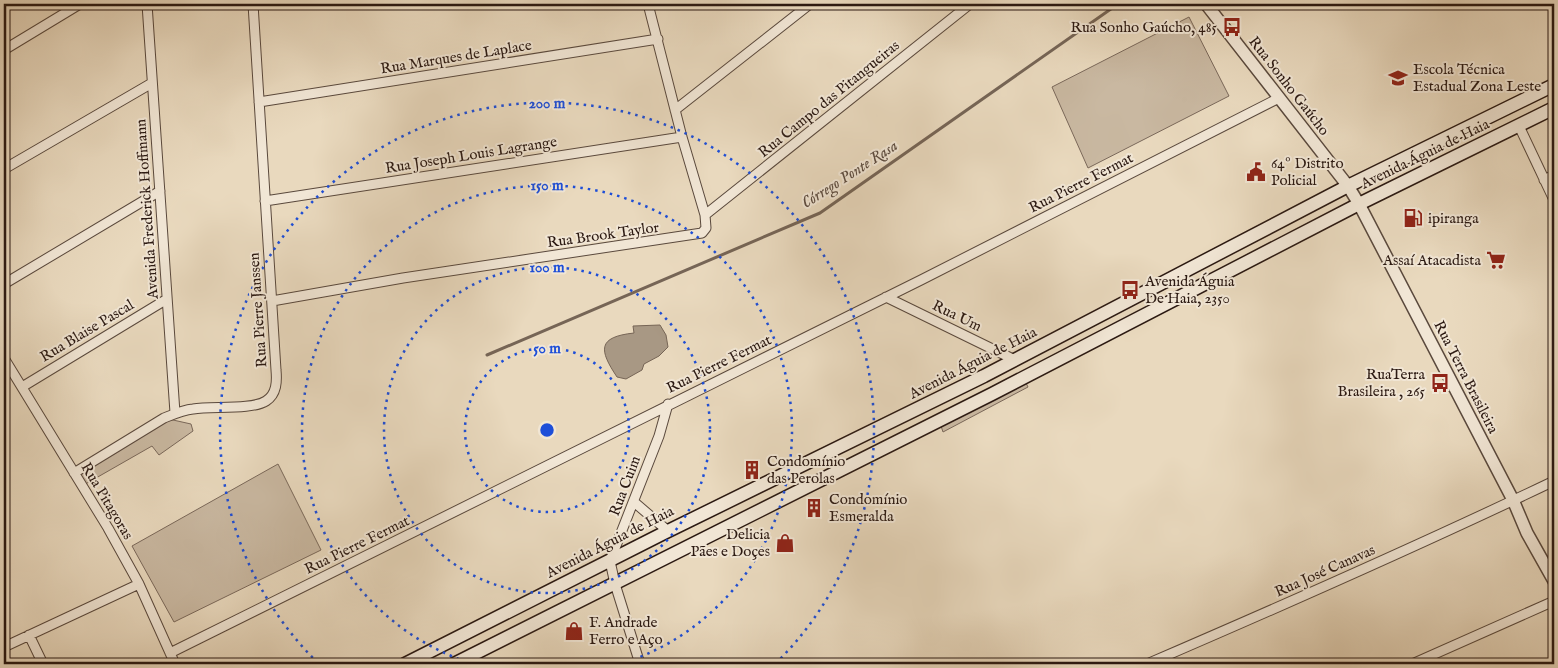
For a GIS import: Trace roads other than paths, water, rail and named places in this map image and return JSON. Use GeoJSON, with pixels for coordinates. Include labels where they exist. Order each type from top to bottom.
{"type":"FeatureCollection","features":[{"type":"Feature","properties":{"kind":"main road","name":"Avenida Águia de Haia"},"geometry":{"type":"LineString","coordinates":[[405,664],[668,531],[976,380],[1348,186],[1554,85]]}},
{"type":"Feature","properties":{"kind":"main road","name":"Avenida Águia de Haia"},"geometry":{"type":"LineString","coordinates":[[454,664],[976,402],[1359,204],[1554,108]]}},
{"type":"Feature","properties":{"kind":"main road"},"geometry":{"type":"LineString","coordinates":[[976,380],[982,382],[984,388],[976,402]]}},
{"type":"Feature","properties":{"kind":"street"},"geometry":{"type":"LineString","coordinates":[[4,50],[80,4]]}},
{"type":"Feature","properties":{"kind":"street","name":"Avenida Frederick Hoffmann"},"geometry":{"type":"LineString","coordinates":[[147,4],[175,413]]}},
{"type":"Feature","properties":{"kind":"street","name":"Rua Pierre Janssen"},"geometry":{"type":"LineString","coordinates":[[74,473],[175,413],[193,409],[255,405],[266,401],[274,392],[276,382],[272,301],[253,4]]}},
{"type":"Feature","properties":{"kind":"street"},"geometry":{"type":"LineString","coordinates":[[648,4],[704,215]]}},
{"type":"Feature","properties":{"kind":"street"},"geometry":{"type":"LineString","coordinates":[[676,110],[810,4]]}},
{"type":"Feature","properties":{"kind":"street","name":"Rua Campo das Pitangueiras"},"geometry":{"type":"LineString","coordinates":[[704,215],[970,4]]}},
{"type":"Feature","properties":{"kind":"street","name":"Rua Sonho Gaúcho"},"geometry":{"type":"LineString","coordinates":[[1206,4],[1348,186]]}},
{"type":"Feature","properties":{"kind":"street","name":"Rua Marques de Laplace"},"geometry":{"type":"LineString","coordinates":[[259,102],[658,38]]}},
{"type":"Feature","properties":{"kind":"street"},"geometry":{"type":"LineString","coordinates":[[4,169],[152,83]]}},
{"type":"Feature","properties":{"kind":"street","name":"Rua Pierre Fermat"},"geometry":{"type":"LineString","coordinates":[[170,653],[886,297],[1280,98]]}},
{"type":"Feature","properties":{"kind":"street"},"geometry":{"type":"LineString","coordinates":[[1519,126],[1554,200]]}},
{"type":"Feature","properties":{"kind":"street","name":"Rua Joseph Louis Lagrange"},"geometry":{"type":"LineString","coordinates":[[265,201],[682,137]]}},
{"type":"Feature","properties":{"kind":"street"},"geometry":{"type":"LineString","coordinates":[[1544,180],[1554,174]]}},
{"type":"Feature","properties":{"kind":"street","name":"Rua Terra Brasileira"},"geometry":{"type":"LineString","coordinates":[[1348,186],[1394,268],[1513,500],[1527,533],[1553,575]]}},
{"type":"Feature","properties":{"kind":"street"},"geometry":{"type":"LineString","coordinates":[[4,284],[160,191]]}},
{"type":"Feature","properties":{"kind":"street","name":"Rua Brook Taylor"},"geometry":{"type":"LineString","coordinates":[[272,301],[403,278],[700,234],[706,228],[704,215]]}},
{"type":"Feature","properties":{"kind":"street","name":"Rua Um"},"geometry":{"type":"LineString","coordinates":[[886,297],[1015,360]]}},
{"type":"Feature","properties":{"kind":"street","name":"Rua Blaise Pascal"},"geometry":{"type":"LineString","coordinates":[[22,387],[167,299]]}},
{"type":"Feature","properties":{"kind":"street","name":"Rua Pitagoras"},"geometry":{"type":"LineString","coordinates":[[4,358],[139,584],[175,664]]}},
{"type":"Feature","properties":{"kind":"street","name":"Rua Cuim"},"geometry":{"type":"LineString","coordinates":[[610,561],[659,436],[668,404]]}},
{"type":"Feature","properties":{"kind":"street","name":"Rua José Canavas"},"geometry":{"type":"LineString","coordinates":[[1147,664],[1420,544],[1554,481]]}},
{"type":"Feature","properties":{"kind":"street"},"geometry":{"type":"LineString","coordinates":[[634,502],[668,531]]}},
{"type":"Feature","properties":{"kind":"street"},"geometry":{"type":"LineString","coordinates":[[610,561],[615,584],[640,664]]}},
{"type":"Feature","properties":{"kind":"street"},"geometry":{"type":"LineString","coordinates":[[4,647],[139,584]]}},
{"type":"Feature","properties":{"kind":"street"},"geometry":{"type":"LineString","coordinates":[[1412,664],[1554,601]]}},
{"type":"Feature","properties":{"kind":"street"},"geometry":{"type":"LineString","coordinates":[[29,635],[43,664]]}},
{"type":"Feature","properties":{"kind":"waterway","name":"Córrego Ponte Rasa"},"geometry":{"type":"LineString","coordinates":[[487,355],[820,213],[1118,4]]}},
{"type":"Feature","properties":{"kind":"place","name":"Rua Sonho Gaúcho, 485"},"geometry":{"type":"Point","coordinates":[1232,27]}},
{"type":"Feature","properties":{"kind":"place","name":"Escola Técnica Estadual Zona Leste"},"geometry":{"type":"Point","coordinates":[1398,78]}},
{"type":"Feature","properties":{"kind":"place","name":"64º Distrito Policial"},"geometry":{"type":"Point","coordinates":[1256,172]}},
{"type":"Feature","properties":{"kind":"place","name":"ipiranga"},"geometry":{"type":"Point","coordinates":[1413,218]}},
{"type":"Feature","properties":{"kind":"place","name":"Assaí Atacadista"},"geometry":{"type":"Point","coordinates":[1496,260]}},
{"type":"Feature","properties":{"kind":"place","name":"Avenida Águia De Haia, 2350"},"geometry":{"type":"Point","coordinates":[1130,290]}},
{"type":"Feature","properties":{"kind":"place","name":"RuaTerra Brasileira , 265"},"geometry":{"type":"Point","coordinates":[1440,383]}},
{"type":"Feature","properties":{"kind":"place","name":"Condomínio das Perolas"},"geometry":{"type":"Point","coordinates":[752,470]}},
{"type":"Feature","properties":{"kind":"place","name":"Condomínio Esmeralda"},"geometry":{"type":"Point","coordinates":[814,508]}},
{"type":"Feature","properties":{"kind":"place","name":"Delicia Pães e Doçes"},"geometry":{"type":"Point","coordinates":[785,543]}},
{"type":"Feature","properties":{"kind":"place","name":"F. Andrade Ferro e Aço"},"geometry":{"type":"Point","coordinates":[574,631]}}]}
